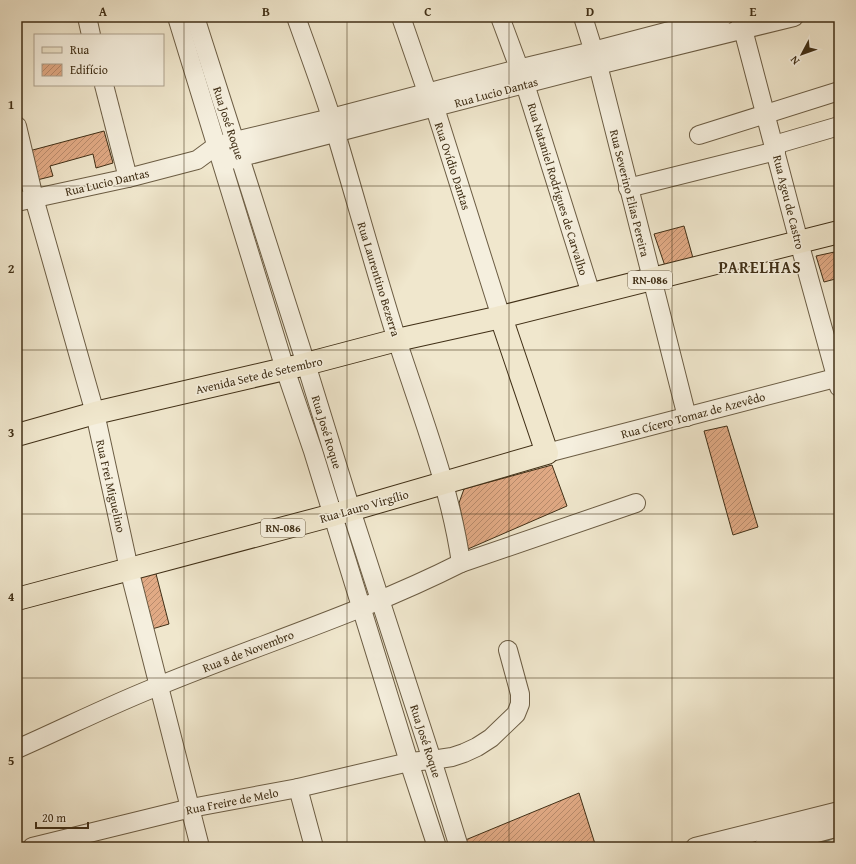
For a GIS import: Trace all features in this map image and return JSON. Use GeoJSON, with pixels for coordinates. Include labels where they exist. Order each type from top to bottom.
{"type":"FeatureCollection","features":[{"type":"Feature","properties":{"kind":"main road","name":"RN-086"},"geometry":{"type":"LineString","coordinates":[[501,317],[839,232]]}},
{"type":"Feature","properties":{"kind":"main road","name":"Avenida Sete de Setembro"},"geometry":{"type":"LineString","coordinates":[[17,435],[95,413],[306,364],[397,340],[501,317]]}},
{"type":"Feature","properties":{"kind":"main road"},"geometry":{"type":"LineString","coordinates":[[501,317],[547,453]]}},
{"type":"Feature","properties":{"kind":"main road","name":"Rua Lauro Virgílio"},"geometry":{"type":"LineString","coordinates":[[17,599],[342,513],[547,453]]}},
{"type":"Feature","properties":{"kind":"street"},"geometry":{"type":"LineString","coordinates":[[87,17],[91,34]]}},
{"type":"Feature","properties":{"kind":"street","name":"Rua José Roque"},"geometry":{"type":"LineString","coordinates":[[177,17],[285,369],[313,451],[380,600],[459,847]]}},
{"type":"Feature","properties":{"kind":"street","name":"Rua José Roque"},"geometry":{"type":"LineString","coordinates":[[195,17],[306,364],[342,513],[361,608],[437,847]]}},
{"type":"Feature","properties":{"kind":"street","name":"Rua Laurentino Bezerra"},"geometry":{"type":"LineString","coordinates":[[296,17],[333,126],[397,340],[425,420],[444,483],[458,543],[461,563]]}},
{"type":"Feature","properties":{"kind":"street","name":"Rua Ovídio Dantas"},"geometry":{"type":"LineString","coordinates":[[401,17],[427,92],[435,108],[501,317]]}},
{"type":"Feature","properties":{"kind":"street","name":"Rua Nataniel Rodrigues de Carvalho"},"geometry":{"type":"LineString","coordinates":[[500,17],[522,77],[591,294]]}},
{"type":"Feature","properties":{"kind":"street","name":"Rua Severino Elias Pereira"},"geometry":{"type":"LineString","coordinates":[[583,17],[595,58],[687,417]]}},
{"type":"Feature","properties":{"kind":"street","name":"Rua Lucio Dantas"},"geometry":{"type":"LineString","coordinates":[[595,58],[723,17]]}},
{"type":"Feature","properties":{"kind":"street","name":"Rua Lucio Dantas"},"geometry":{"type":"LineString","coordinates":[[26,200],[128,178],[219,154],[235,141],[435,108],[522,77],[595,58],[742,23],[794,17]]}},
{"type":"Feature","properties":{"kind":"street","name":"Rua Ageu de Castro"},"geometry":{"type":"LineString","coordinates":[[742,23],[799,242],[838,381]]}},
{"type":"Feature","properties":{"kind":"street","name":"Rua Lucio Dantas"},"geometry":{"type":"LineString","coordinates":[[219,154],[241,158],[427,92],[522,77]]}},
{"type":"Feature","properties":{"kind":"street"},"geometry":{"type":"LineString","coordinates":[[104,86],[128,178]]}},
{"type":"Feature","properties":{"kind":"street"},"geometry":{"type":"LineString","coordinates":[[698,135],[839,91]]}},
{"type":"Feature","properties":{"kind":"street","name":"Rua Frei Miguelino"},"geometry":{"type":"LineString","coordinates":[[17,126],[26,200],[95,413],[129,569],[160,685],[200,847]]}},
{"type":"Feature","properties":{"kind":"street"},"geometry":{"type":"LineString","coordinates":[[628,188],[775,148],[839,126]]}},
{"type":"Feature","properties":{"kind":"street"},"geometry":{"type":"LineString","coordinates":[[247,244],[267,239]]}},
{"type":"Feature","properties":{"kind":"street","name":"Rua Cícero Tomaz de Azevêdo"},"geometry":{"type":"LineString","coordinates":[[547,453],[687,417],[838,381]]}},
{"type":"Feature","properties":{"kind":"street","name":"Rua 8 de Novembro"},"geometry":{"type":"LineString","coordinates":[[17,749],[160,685],[361,608],[430,579],[461,563],[636,503]]}},
{"type":"Feature","properties":{"kind":"street","name":"Rua Freire de Melo"},"geometry":{"type":"LineString","coordinates":[[32,847],[83,841],[191,808],[298,788],[409,762],[452,757],[477,748],[507,724],[516,714],[520,704],[520,694],[508,650]]}},
{"type":"Feature","properties":{"kind":"street"},"geometry":{"type":"LineString","coordinates":[[298,788],[314,847]]}},
{"type":"Feature","properties":{"kind":"street"},"geometry":{"type":"LineString","coordinates":[[705,846],[839,811]]}},
{"type":"Feature","properties":{"kind":"street"},"geometry":{"type":"LineString","coordinates":[[763,847],[839,827]]}},
{"type":"Feature","properties":{"kind":"building"},"geometry":{"type":"Polygon","coordinates":[[[104,131],[113,163],[96,168],[93,154],[50,166],[53,176],[37,180],[29,151],[104,131]]]}},
{"type":"Feature","properties":{"kind":"building"},"geometry":{"type":"Polygon","coordinates":[[[684,226],[693,258],[665,266],[654,234],[684,226]]]}},
{"type":"Feature","properties":{"kind":"building"},"geometry":{"type":"Polygon","coordinates":[[[839,251],[839,278],[824,282],[816,256],[839,251]]]}},
{"type":"Feature","properties":{"kind":"building"},"geometry":{"type":"Polygon","coordinates":[[[727,426],[758,527],[733,535],[704,431],[727,426]]]}},
{"type":"Feature","properties":{"kind":"building"},"geometry":{"type":"Polygon","coordinates":[[[552,465],[567,506],[468,549],[459,503],[464,489],[552,465]]]}},
{"type":"Feature","properties":{"kind":"building"},"geometry":{"type":"Polygon","coordinates":[[[155,570],[169,624],[152,629],[137,574],[155,570]]]}},
{"type":"Feature","properties":{"kind":"building"},"geometry":{"type":"Polygon","coordinates":[[[579,793],[596,847],[465,847],[463,841],[579,793]]]}},
{"type":"Feature","properties":{"kind":"waterway"},"geometry":{"type":"LineString","coordinates":[[808,847],[832,837]]}},
{"type":"Feature","properties":{"kind":"district","name":"PARELHAS"},"geometry":{"type":"Point","coordinates":[760,267]}}]}
